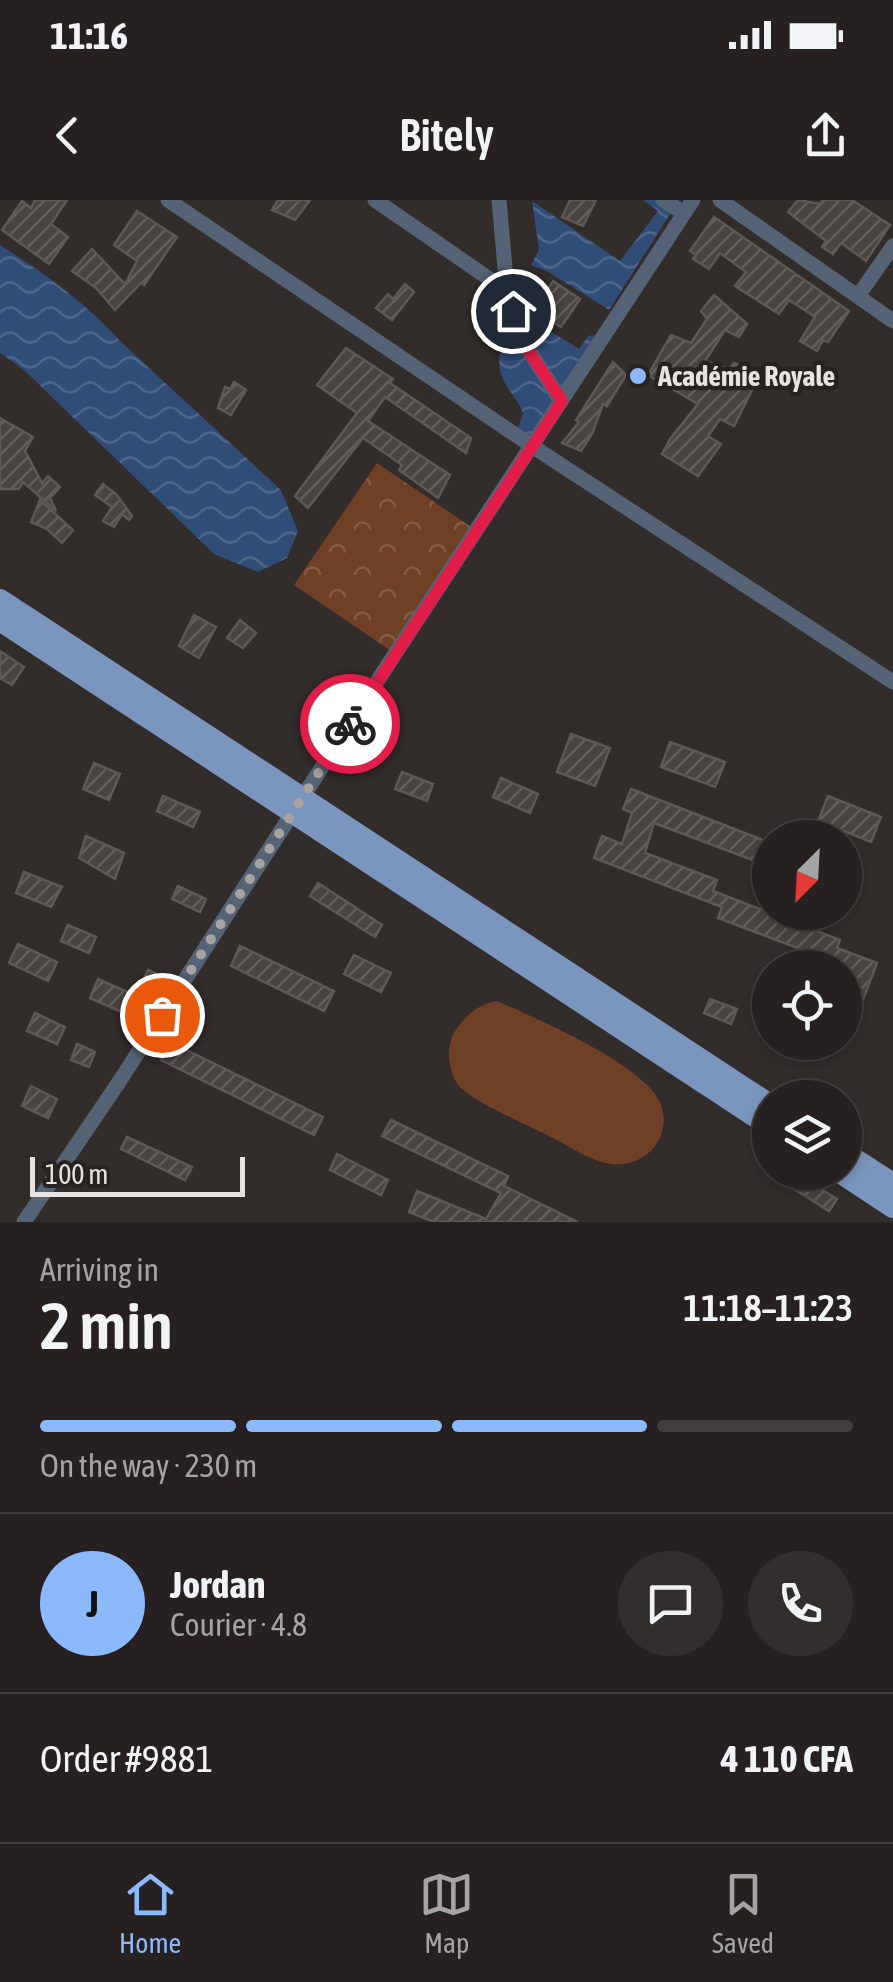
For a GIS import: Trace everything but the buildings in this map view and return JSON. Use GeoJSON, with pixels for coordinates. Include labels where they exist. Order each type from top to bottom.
{"type":"FeatureCollection","features":[{"type":"Feature","properties":{"kind":"main road"},"geometry":{"type":"LineString","coordinates":[[0,600],[298,806]]}},
{"type":"Feature","properties":{"kind":"main road"},"geometry":{"type":"LineString","coordinates":[[0,620],[298,806],[718,1082],[752,1111]]}},
{"type":"Feature","properties":{"kind":"main road"},"geometry":{"type":"LineString","coordinates":[[718,1082],[752,1097]]}},
{"type":"Feature","properties":{"kind":"main road"},"geometry":{"type":"LineString","coordinates":[[862,1164],[893,1184]]}},
{"type":"Feature","properties":{"kind":"main road"},"geometry":{"type":"LineString","coordinates":[[862,1187],[893,1208]]}},
{"type":"Feature","properties":{"kind":"street"},"geometry":{"type":"LineString","coordinates":[[168,200],[532,446],[893,682]]}},
{"type":"Feature","properties":{"kind":"street"},"geometry":{"type":"LineString","coordinates":[[374,200],[506,291]]}},
{"type":"Feature","properties":{"kind":"street"},"geometry":{"type":"LineString","coordinates":[[499,200],[506,291],[524,341],[562,401]]}},
{"type":"Feature","properties":{"kind":"street"},"geometry":{"type":"LineString","coordinates":[[24,1222],[688,207],[664,200]]}},
{"type":"Feature","properties":{"kind":"street"},"geometry":{"type":"LineString","coordinates":[[720,200],[893,321]]}},
{"type":"Feature","properties":{"kind":"street"},"geometry":{"type":"LineString","coordinates":[[858,296],[893,246]]}},
{"type":"Feature","properties":{"kind":"green space"},"geometry":{"type":"Polygon","coordinates":[[[377,463],[480,533],[397,655],[294,585],[377,463]]]}},
{"type":"Feature","properties":{"kind":"green space"},"geometry":{"type":"Polygon","coordinates":[[[497,1001],[599,1051],[650,1088],[663,1114],[663,1127],[652,1150],[628,1163],[596,1160],[461,1088],[451,1069],[452,1037],[473,1011],[497,1001]]]}},
{"type":"Feature","properties":{"kind":"water"},"geometry":{"type":"Polygon","coordinates":[[[643,200],[679,200],[609,310],[531,265],[539,250],[532,201],[620,261],[658,211],[643,200]]]}},
{"type":"Feature","properties":{"kind":"water"},"geometry":{"type":"Polygon","coordinates":[[[0,245],[78,301],[281,490],[298,531],[287,558],[258,572],[214,554],[23,369],[0,353],[0,245]]]}},
{"type":"Feature","properties":{"kind":"water"},"geometry":{"type":"Polygon","coordinates":[[[506,314],[523,314],[579,349],[588,336],[595,335],[530,438],[518,429],[523,413],[500,370],[506,314]]]}},
{"type":"Feature","properties":{"kind":"way so far"},"geometry":{"type":"LineString","coordinates":[[162,1015],[350,724]]}},
{"type":"Feature","properties":{"kind":"place","name":"Académie Royale"},"geometry":{"type":"Point","coordinates":[638,376]}},
{"type":"Feature","properties":{"kind":"route"},"geometry":{"type":"LineString","coordinates":[[350,724],[562,401],[530,353],[513,311]]}}]}
